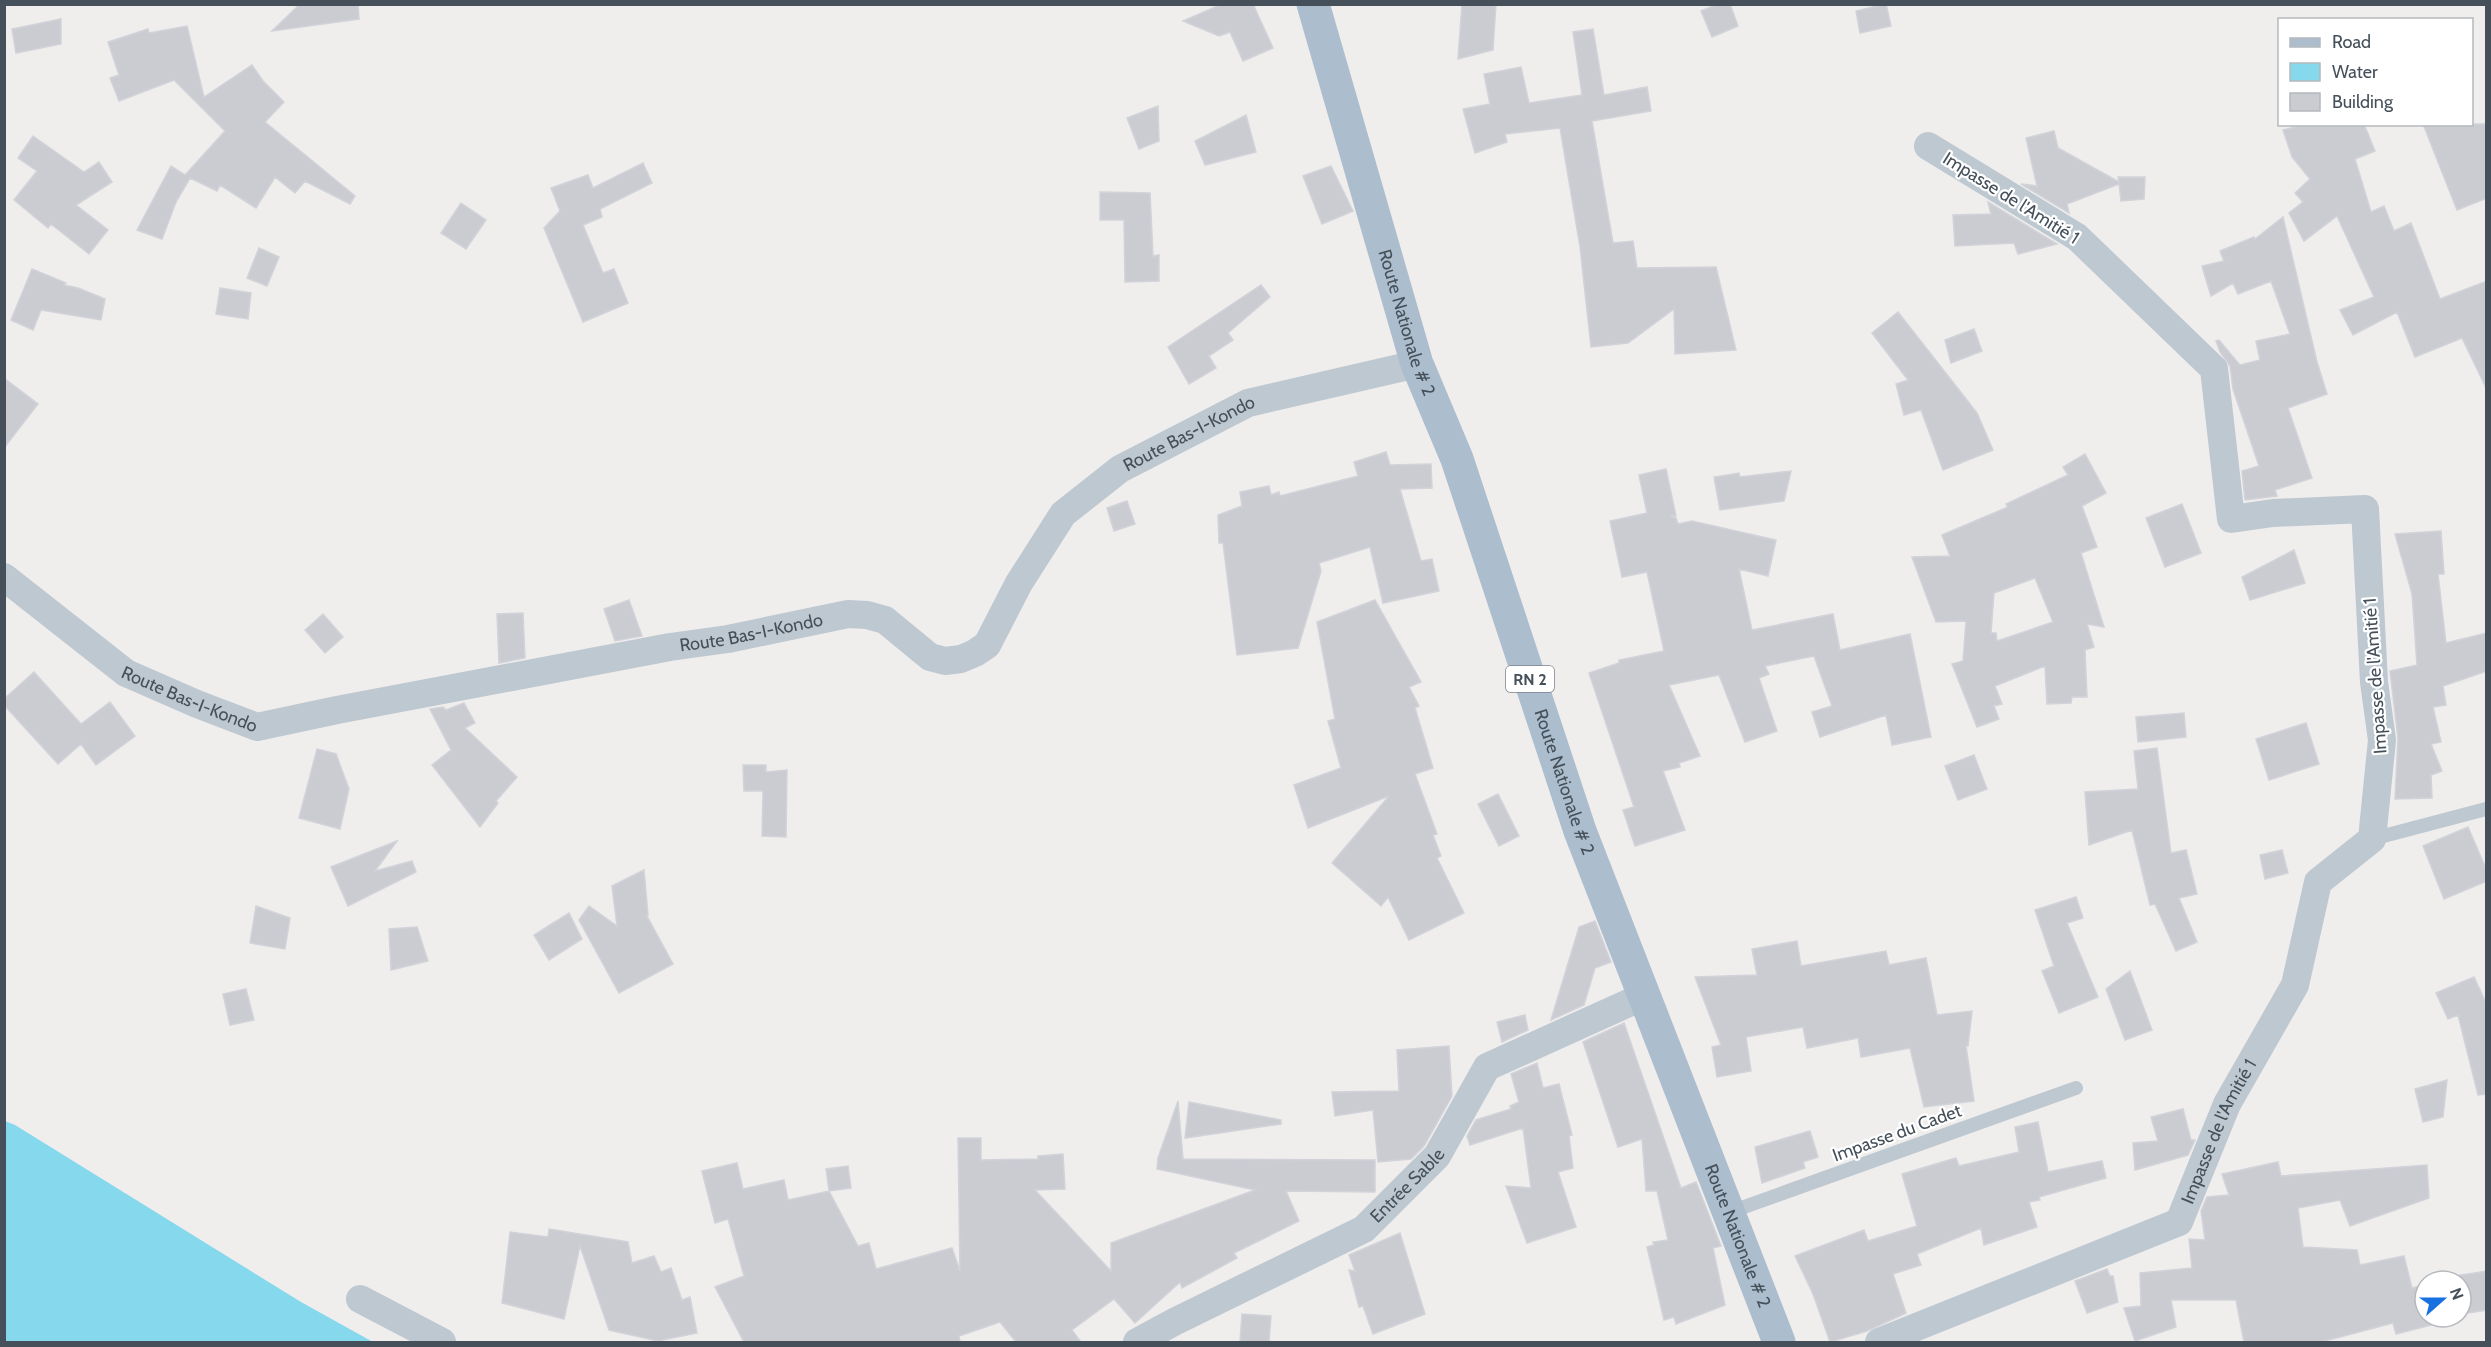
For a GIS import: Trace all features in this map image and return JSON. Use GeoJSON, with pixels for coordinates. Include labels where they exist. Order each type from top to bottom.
{"type":"FeatureCollection","features":[{"type":"Feature","properties":{"kind":"main road","name":"Route Nationale # 2"},"geometry":{"type":"LineString","coordinates":[[1313,4],[1417,364],[1457,459],[1580,831],[1779,1342]]}},
{"type":"Feature","properties":{"kind":"street","name":"Impasse de l'Amitié 1"},"geometry":{"type":"LineString","coordinates":[[1879,1342],[2179,1222],[2227,1104],[2295,985],[2318,882],[2372,839],[2382,740],[2374,682],[2365,509],[2273,513],[2231,519],[2214,369],[2077,237],[1928,146]]}},
{"type":"Feature","properties":{"kind":"street","name":"Route Bas-I-Kondo"},"geometry":{"type":"LineString","coordinates":[[4,578],[126,673],[196,704],[257,727],[670,647],[728,639],[848,614],[867,615],[885,620],[930,657],[945,661],[961,659],[987,645],[1019,583],[1063,514],[1120,469],[1248,403],[1417,364]]}},
{"type":"Feature","properties":{"kind":"street","name":"Entrée Sable"},"geometry":{"type":"LineString","coordinates":[[1137,1342],[1365,1229],[1437,1156],[1487,1067],[1644,996]]}},
{"type":"Feature","properties":{"kind":"street"},"geometry":{"type":"LineString","coordinates":[[360,1299],[441,1342]]}},
{"type":"Feature","properties":{"kind":"lane"},"geometry":{"type":"LineString","coordinates":[[2372,839],[2487,809]]}},
{"type":"Feature","properties":{"kind":"lane","name":"Impasse du Cadet"},"geometry":{"type":"LineString","coordinates":[[1730,1212],[2076,1088]]}},
{"type":"Feature","properties":{"kind":"water"},"geometry":{"type":"Polygon","coordinates":[[[5,1121],[15,1125],[301,1302],[373,1342],[5,1342],[5,1121]]]}},
{"type":"Feature","properties":{"kind":"building"},"geometry":{"type":"Polygon","coordinates":[[[300,4],[358,4],[359,19],[272,31],[300,4]]]}},
{"type":"Feature","properties":{"kind":"building"},"geometry":{"type":"Polygon","coordinates":[[[1222,4],[1253,4],[1273,48],[1243,61],[1230,32],[1219,36],[1183,21],[1222,4]]]}},
{"type":"Feature","properties":{"kind":"building"},"geometry":{"type":"Polygon","coordinates":[[[1462,4],[1496,4],[1493,50],[1458,59],[1462,4]]]}},
{"type":"Feature","properties":{"kind":"building"},"geometry":{"type":"Polygon","coordinates":[[[1718,4],[1730,4],[1738,26],[1712,37],[1701,11],[1718,4]]]}},
{"type":"Feature","properties":{"kind":"building"},"geometry":{"type":"Polygon","coordinates":[[[1886,4],[1891,26],[1860,33],[1856,11],[1886,4]]]}},
{"type":"Feature","properties":{"kind":"building"},"geometry":{"type":"Polygon","coordinates":[[[61,19],[61,44],[16,53],[12,29],[61,19]]]}},
{"type":"Feature","properties":{"kind":"building"},"geometry":{"type":"Polygon","coordinates":[[[187,26],[204,97],[252,65],[263,81],[284,102],[265,122],[355,196],[350,204],[305,181],[295,193],[275,177],[256,208],[220,185],[217,191],[190,178],[176,202],[162,239],[137,230],[171,166],[185,175],[225,131],[174,80],[119,101],[110,78],[119,75],[108,42],[148,29],[149,33],[187,26]]]}},
{"type":"Feature","properties":{"kind":"building"},"geometry":{"type":"Polygon","coordinates":[[[1593,29],[1604,95],[1647,87],[1651,111],[1592,121],[1613,243],[1633,241],[1637,268],[1716,267],[1736,350],[1675,354],[1674,309],[1628,343],[1591,347],[1580,247],[1560,128],[1505,134],[1507,142],[1475,153],[1463,109],[1490,104],[1484,74],[1521,67],[1529,103],[1582,95],[1573,32],[1593,29]]]}},
{"type":"Feature","properties":{"kind":"building"},"geometry":{"type":"Polygon","coordinates":[[[1158,106],[1159,141],[1139,149],[1127,118],[1158,106]]]}},
{"type":"Feature","properties":{"kind":"building"},"geometry":{"type":"Polygon","coordinates":[[[1246,115],[1256,152],[1205,165],[1195,141],[1246,115]]]}},
{"type":"Feature","properties":{"kind":"building"},"geometry":{"type":"Polygon","coordinates":[[[2487,124],[2487,198],[2457,210],[2424,126],[2487,124]]]}},
{"type":"Feature","properties":{"kind":"building"},"geometry":{"type":"Polygon","coordinates":[[[2299,126],[2365,126],[2375,151],[2355,159],[2371,212],[2384,206],[2394,231],[2411,223],[2440,299],[2487,281],[2487,390],[2462,338],[2415,357],[2397,312],[2353,335],[2340,310],[2374,297],[2337,216],[2304,241],[2289,213],[2303,202],[2295,193],[2310,179],[2292,157],[2283,130],[2299,126]]]}},
{"type":"Feature","properties":{"kind":"building"},"geometry":{"type":"Polygon","coordinates":[[[2054,131],[2058,148],[2119,182],[2118,177],[2145,177],[2144,199],[2121,201],[2119,184],[2067,204],[2069,213],[2021,184],[2037,186],[2026,138],[2054,131]]]}},
{"type":"Feature","properties":{"kind":"building"},"geometry":{"type":"Polygon","coordinates":[[[33,136],[84,172],[99,162],[112,182],[76,205],[108,230],[89,254],[51,224],[48,228],[14,200],[37,171],[18,158],[33,136]]]}},
{"type":"Feature","properties":{"kind":"building"},"geometry":{"type":"Polygon","coordinates":[[[643,163],[652,183],[600,209],[602,217],[583,225],[603,273],[614,269],[628,303],[583,322],[544,228],[560,211],[551,188],[588,175],[593,188],[643,163]]]}},
{"type":"Feature","properties":{"kind":"building"},"geometry":{"type":"Polygon","coordinates":[[[1331,166],[1353,211],[1322,224],[1303,176],[1331,166]]]}},
{"type":"Feature","properties":{"kind":"building"},"geometry":{"type":"Polygon","coordinates":[[[1100,192],[1150,193],[1153,256],[1159,255],[1159,281],[1125,282],[1124,220],[1100,220],[1100,192]]]}},
{"type":"Feature","properties":{"kind":"building"},"geometry":{"type":"Polygon","coordinates":[[[1988,202],[2057,244],[2018,254],[2014,243],[1955,246],[1953,215],[1991,214],[1988,202]]]}},
{"type":"Feature","properties":{"kind":"building"},"geometry":{"type":"Polygon","coordinates":[[[461,203],[486,220],[466,249],[441,233],[461,203]]]}},
{"type":"Feature","properties":{"kind":"building"},"geometry":{"type":"Polygon","coordinates":[[[2283,217],[2317,362],[2327,394],[2288,408],[2312,478],[2275,490],[2277,496],[2245,500],[2242,471],[2259,466],[2233,389],[2230,366],[2220,352],[2216,341],[2219,340],[2240,365],[2260,360],[2256,341],[2290,334],[2271,281],[2238,294],[2233,283],[2211,296],[2202,266],[2224,261],[2220,251],[2254,237],[2255,239],[2283,217]]]}},
{"type":"Feature","properties":{"kind":"building"},"geometry":{"type":"Polygon","coordinates":[[[259,248],[279,257],[267,286],[247,278],[259,248]]]}},
{"type":"Feature","properties":{"kind":"building"},"geometry":{"type":"Polygon","coordinates":[[[32,269],[66,283],[64,285],[105,299],[101,320],[41,310],[33,330],[11,320],[32,269]]]}},
{"type":"Feature","properties":{"kind":"building"},"geometry":{"type":"Polygon","coordinates":[[[1261,285],[1270,297],[1228,333],[1233,340],[1209,356],[1216,368],[1189,384],[1168,347],[1261,285]]]}},
{"type":"Feature","properties":{"kind":"building"},"geometry":{"type":"Polygon","coordinates":[[[220,288],[251,293],[248,319],[216,314],[220,288]]]}},
{"type":"Feature","properties":{"kind":"building"},"geometry":{"type":"Polygon","coordinates":[[[1898,312],[1977,413],[1993,450],[1943,470],[1921,410],[1904,415],[1896,384],[1908,380],[1872,333],[1898,312]]]}},
{"type":"Feature","properties":{"kind":"building"},"geometry":{"type":"Polygon","coordinates":[[[1974,329],[1982,351],[1951,363],[1945,340],[1974,329]]]}},
{"type":"Feature","properties":{"kind":"building"},"geometry":{"type":"Polygon","coordinates":[[[4,378],[38,404],[4,448],[4,378]]]}},
{"type":"Feature","properties":{"kind":"building"},"geometry":{"type":"Polygon","coordinates":[[[1386,452],[1390,465],[1431,464],[1432,488],[1400,489],[1421,561],[1432,559],[1439,591],[1383,603],[1370,547],[1319,563],[1321,571],[1298,648],[1237,655],[1223,543],[1219,543],[1218,515],[1242,506],[1240,492],[1269,486],[1271,495],[1279,492],[1280,496],[1358,476],[1354,462],[1386,452]]]}},
{"type":"Feature","properties":{"kind":"building"},"geometry":{"type":"Polygon","coordinates":[[[2085,454],[2106,493],[2082,506],[2097,547],[2081,553],[2104,627],[2087,624],[2094,647],[2085,650],[2087,697],[2072,697],[2071,703],[2047,704],[2045,666],[1995,686],[2002,704],[1994,706],[1999,719],[1977,727],[1952,664],[1963,661],[1966,621],[1936,622],[1912,557],[1950,556],[1942,535],[2008,507],[2006,504],[2068,475],[2063,467],[2085,454]],[[2035,578],[1994,593],[1991,633],[1996,633],[1997,641],[2053,622],[2035,578]]]}},
{"type":"Feature","properties":{"kind":"building"},"geometry":{"type":"Polygon","coordinates":[[[1666,469],[1676,516],[1670,516],[1676,518],[1678,524],[1692,521],[1776,540],[1768,576],[1739,569],[1752,630],[1833,614],[1840,650],[1910,634],[1931,737],[1892,745],[1886,715],[1820,737],[1812,712],[1832,706],[1814,656],[1765,666],[1769,674],[1759,678],[1777,731],[1745,742],[1719,675],[1669,685],[1700,756],[1679,763],[1680,767],[1663,771],[1685,830],[1635,846],[1623,810],[1634,807],[1589,673],[1619,663],[1619,660],[1664,651],[1647,572],[1622,577],[1610,521],[1647,513],[1639,475],[1666,469]]]}},
{"type":"Feature","properties":{"kind":"building"},"geometry":{"type":"Polygon","coordinates":[[[1791,471],[1784,501],[1720,510],[1714,477],[1739,473],[1740,477],[1791,471]]]}},
{"type":"Feature","properties":{"kind":"building"},"geometry":{"type":"Polygon","coordinates":[[[1127,501],[1135,524],[1114,531],[1107,508],[1127,501]]]}},
{"type":"Feature","properties":{"kind":"building"},"geometry":{"type":"Polygon","coordinates":[[[2182,504],[2201,553],[2165,567],[2146,518],[2182,504]]]}},
{"type":"Feature","properties":{"kind":"building"},"geometry":{"type":"Polygon","coordinates":[[[2441,531],[2444,574],[2438,574],[2446,643],[2487,633],[2487,671],[2443,686],[2446,705],[2433,707],[2441,742],[2431,744],[2442,771],[2431,775],[2432,798],[2395,799],[2398,738],[2390,671],[2417,665],[2412,594],[2395,534],[2441,531]]]}},
{"type":"Feature","properties":{"kind":"building"},"geometry":{"type":"Polygon","coordinates":[[[2294,550],[2305,583],[2250,600],[2242,577],[2294,550]]]}},
{"type":"Feature","properties":{"kind":"building"},"geometry":{"type":"Polygon","coordinates":[[[629,600],[642,636],[615,641],[604,609],[629,600]]]}},
{"type":"Feature","properties":{"kind":"building"},"geometry":{"type":"Polygon","coordinates":[[[1375,600],[1421,682],[1409,687],[1419,706],[1415,708],[1433,768],[1415,774],[1437,834],[1433,835],[1441,856],[1437,858],[1464,913],[1409,940],[1388,897],[1381,906],[1332,863],[1389,796],[1308,828],[1294,785],[1341,768],[1328,721],[1335,719],[1317,622],[1375,600]]]}},
{"type":"Feature","properties":{"kind":"building"},"geometry":{"type":"Polygon","coordinates":[[[523,613],[525,658],[499,663],[497,614],[523,613]]]}},
{"type":"Feature","properties":{"kind":"building"},"geometry":{"type":"Polygon","coordinates":[[[323,614],[343,637],[325,653],[305,630],[323,614]]]}},
{"type":"Feature","properties":{"kind":"building"},"geometry":{"type":"Polygon","coordinates":[[[34,672],[81,724],[110,702],[135,736],[96,765],[81,744],[58,764],[4,705],[4,699],[34,672]]]}},
{"type":"Feature","properties":{"kind":"building"},"geometry":{"type":"Polygon","coordinates":[[[464,703],[475,723],[465,728],[517,777],[496,801],[498,803],[480,827],[432,765],[451,750],[430,709],[443,707],[446,710],[464,703]]]}},
{"type":"Feature","properties":{"kind":"building"},"geometry":{"type":"Polygon","coordinates":[[[2184,713],[2186,737],[2138,742],[2136,717],[2184,713]]]}},
{"type":"Feature","properties":{"kind":"building"},"geometry":{"type":"Polygon","coordinates":[[[2306,723],[2319,764],[2269,780],[2256,739],[2306,723]]]}},
{"type":"Feature","properties":{"kind":"building"},"geometry":{"type":"Polygon","coordinates":[[[2157,748],[2171,853],[2186,850],[2197,894],[2179,898],[2197,942],[2176,951],[2155,904],[2150,905],[2132,830],[2089,845],[2085,792],[2138,789],[2134,751],[2157,748]]]}},
{"type":"Feature","properties":{"kind":"building"},"geometry":{"type":"Polygon","coordinates":[[[317,749],[336,754],[349,789],[340,829],[299,818],[317,749]]]}},
{"type":"Feature","properties":{"kind":"building"},"geometry":{"type":"Polygon","coordinates":[[[1974,755],[1987,789],[1958,800],[1945,766],[1974,755]]]}},
{"type":"Feature","properties":{"kind":"building"},"geometry":{"type":"Polygon","coordinates":[[[743,765],[766,765],[766,772],[787,770],[786,837],[762,836],[763,791],[744,791],[743,765]]]}},
{"type":"Feature","properties":{"kind":"building"},"geometry":{"type":"Polygon","coordinates":[[[1498,794],[1519,836],[1499,846],[1478,804],[1498,794]]]}},
{"type":"Feature","properties":{"kind":"building"},"geometry":{"type":"Polygon","coordinates":[[[2468,827],[2487,871],[2487,881],[2444,899],[2423,846],[2468,827]]]}},
{"type":"Feature","properties":{"kind":"building"},"geometry":{"type":"Polygon","coordinates":[[[397,841],[375,871],[412,861],[416,872],[348,906],[331,867],[397,841]]]}},
{"type":"Feature","properties":{"kind":"building"},"geometry":{"type":"Polygon","coordinates":[[[2282,850],[2288,873],[2265,879],[2260,855],[2282,850]]]}},
{"type":"Feature","properties":{"kind":"building"},"geometry":{"type":"Polygon","coordinates":[[[644,870],[647,916],[673,964],[619,993],[579,920],[589,906],[617,926],[612,886],[644,870]]]}},
{"type":"Feature","properties":{"kind":"building"},"geometry":{"type":"Polygon","coordinates":[[[2076,897],[2083,918],[2067,923],[2098,997],[2059,1013],[2042,971],[2054,966],[2035,910],[2076,897]]]}},
{"type":"Feature","properties":{"kind":"building"},"geometry":{"type":"Polygon","coordinates":[[[256,906],[290,918],[285,949],[250,943],[256,906]]]}},
{"type":"Feature","properties":{"kind":"building"},"geometry":{"type":"Polygon","coordinates":[[[569,913],[582,939],[549,960],[534,935],[569,913]]]}},
{"type":"Feature","properties":{"kind":"building"},"geometry":{"type":"Polygon","coordinates":[[[1595,921],[1611,962],[1595,968],[1584,1005],[1551,1020],[1579,927],[1595,921]]]}},
{"type":"Feature","properties":{"kind":"building"},"geometry":{"type":"Polygon","coordinates":[[[417,927],[428,961],[391,970],[389,929],[417,927]]]}},
{"type":"Feature","properties":{"kind":"building"},"geometry":{"type":"Polygon","coordinates":[[[1797,941],[1801,966],[1886,951],[1889,965],[1926,958],[1937,1015],[1972,1011],[1968,1046],[1966,1046],[1974,1101],[1924,1107],[1910,1048],[1861,1057],[1858,1038],[1807,1048],[1803,1027],[1746,1037],[1751,1071],[1717,1077],[1712,1047],[1721,1045],[1695,977],[1757,975],[1752,949],[1797,941]]]}},
{"type":"Feature","properties":{"kind":"building"},"geometry":{"type":"Polygon","coordinates":[[[2130,971],[2152,1030],[2125,1040],[2106,989],[2130,971]]]}},
{"type":"Feature","properties":{"kind":"building"},"geometry":{"type":"Polygon","coordinates":[[[2474,977],[2487,1005],[2487,1094],[2478,1095],[2458,1015],[2448,1019],[2436,993],[2474,977]]]}},
{"type":"Feature","properties":{"kind":"building"},"geometry":{"type":"Polygon","coordinates":[[[246,989],[254,1020],[230,1025],[223,994],[246,989]]]}},
{"type":"Feature","properties":{"kind":"building"},"geometry":{"type":"Polygon","coordinates":[[[1525,1015],[1528,1030],[1502,1042],[1497,1022],[1525,1015]]]}},
{"type":"Feature","properties":{"kind":"building"},"geometry":{"type":"Polygon","coordinates":[[[1624,1023],[1681,1188],[1696,1182],[1721,1246],[1713,1248],[1725,1305],[1676,1324],[1674,1317],[1664,1320],[1647,1247],[1654,1245],[1653,1242],[1668,1240],[1657,1191],[1646,1191],[1642,1139],[1618,1147],[1583,1042],[1624,1023]]]}},
{"type":"Feature","properties":{"kind":"building"},"geometry":{"type":"Polygon","coordinates":[[[1449,1046],[1452,1096],[1424,1146],[1411,1159],[1378,1162],[1373,1110],[1335,1116],[1332,1092],[1399,1091],[1397,1050],[1449,1046]]]}},
{"type":"Feature","properties":{"kind":"building"},"geometry":{"type":"Polygon","coordinates":[[[1537,1063],[1543,1088],[1559,1084],[1572,1135],[1569,1136],[1573,1168],[1558,1172],[1576,1227],[1527,1243],[1506,1186],[1531,1188],[1523,1128],[1470,1145],[1467,1136],[1476,1120],[1511,1109],[1510,1106],[1519,1102],[1511,1074],[1537,1063]]]}},
{"type":"Feature","properties":{"kind":"building"},"geometry":{"type":"Polygon","coordinates":[[[2447,1080],[2443,1117],[2423,1122],[2415,1089],[2447,1080]]]}},
{"type":"Feature","properties":{"kind":"building"},"geometry":{"type":"Polygon","coordinates":[[[1178,1101],[1183,1159],[1375,1160],[1375,1192],[1286,1191],[1299,1221],[1234,1253],[1237,1258],[1182,1288],[1180,1282],[1135,1323],[1114,1299],[1072,1330],[1081,1342],[1016,1342],[1000,1322],[959,1336],[960,1342],[744,1342],[715,1287],[744,1276],[728,1219],[715,1223],[702,1171],[737,1163],[743,1189],[784,1180],[788,1200],[829,1191],[858,1246],[869,1243],[876,1269],[952,1248],[960,1271],[958,1138],[981,1138],[981,1160],[1038,1159],[1038,1156],[1063,1154],[1065,1189],[1035,1190],[1111,1271],[1111,1243],[1255,1190],[1157,1169],[1158,1158],[1178,1101]]]}},
{"type":"Feature","properties":{"kind":"building"},"geometry":{"type":"Polygon","coordinates":[[[1189,1102],[1281,1120],[1281,1124],[1185,1138],[1189,1102]]]}},
{"type":"Feature","properties":{"kind":"building"},"geometry":{"type":"Polygon","coordinates":[[[2183,1109],[2191,1140],[2195,1140],[2188,1155],[2135,1170],[2133,1143],[2158,1141],[2151,1117],[2183,1109]]]}},
{"type":"Feature","properties":{"kind":"building"},"geometry":{"type":"Polygon","coordinates":[[[2038,1122],[2048,1172],[2102,1161],[2106,1178],[2029,1202],[2037,1227],[1984,1245],[1981,1228],[1917,1254],[1921,1265],[1893,1274],[1906,1313],[1867,1331],[1830,1342],[1813,1294],[1795,1256],[1864,1230],[1868,1241],[1917,1226],[1902,1174],[1956,1158],[1959,1166],[2019,1152],[2015,1127],[2038,1122]]]}},
{"type":"Feature","properties":{"kind":"building"},"geometry":{"type":"Polygon","coordinates":[[[1810,1131],[1818,1157],[1803,1162],[1805,1168],[1762,1183],[1755,1147],[1810,1131]]]}},
{"type":"Feature","properties":{"kind":"building"},"geometry":{"type":"Polygon","coordinates":[[[2278,1162],[2281,1176],[2427,1165],[2429,1198],[2350,1226],[2340,1200],[2298,1208],[2303,1247],[2357,1250],[2360,1265],[2404,1256],[2413,1288],[2413,1329],[2416,1329],[2396,1334],[2393,1323],[2321,1342],[2244,1342],[2236,1300],[2171,1300],[2176,1327],[2135,1341],[2124,1308],[2141,1306],[2140,1273],[2192,1268],[2189,1239],[2205,1240],[2201,1211],[2207,1197],[2229,1195],[2222,1174],[2278,1162]]]}},
{"type":"Feature","properties":{"kind":"building"},"geometry":{"type":"Polygon","coordinates":[[[848,1166],[851,1188],[829,1191],[826,1169],[848,1166]]]}},
{"type":"Feature","properties":{"kind":"building"},"geometry":{"type":"Polygon","coordinates":[[[549,1229],[628,1242],[632,1263],[654,1256],[661,1272],[671,1268],[682,1300],[690,1297],[697,1333],[658,1341],[609,1330],[580,1246],[564,1319],[502,1303],[510,1232],[548,1237],[549,1229]]]}},
{"type":"Feature","properties":{"kind":"building"},"geometry":{"type":"Polygon","coordinates":[[[1400,1233],[1425,1314],[1373,1334],[1363,1306],[1359,1307],[1349,1270],[1355,1271],[1349,1255],[1400,1233]]]}},
{"type":"Feature","properties":{"kind":"building"},"geometry":{"type":"Polygon","coordinates":[[[2107,1269],[2110,1276],[2113,1276],[2118,1302],[2087,1313],[2075,1281],[2107,1269]]]}},
{"type":"Feature","properties":{"kind":"building"},"geometry":{"type":"Polygon","coordinates":[[[2487,1271],[2487,1310],[2473,1312],[2473,1273],[2487,1271]]]}},
{"type":"Feature","properties":{"kind":"building"},"geometry":{"type":"Polygon","coordinates":[[[1242,1314],[1271,1316],[1269,1342],[1240,1342],[1242,1314]]]}}]}
